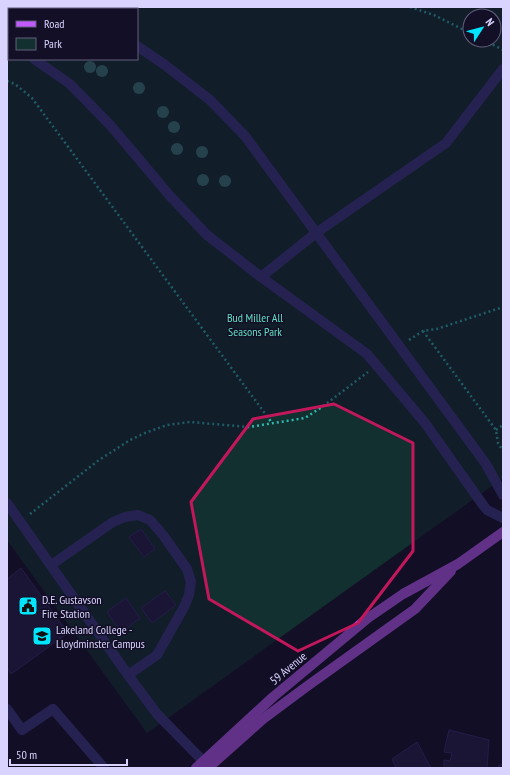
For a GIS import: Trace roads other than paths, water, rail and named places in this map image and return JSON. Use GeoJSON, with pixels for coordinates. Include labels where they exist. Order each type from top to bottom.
{"type":"FeatureCollection","features":[{"type":"Feature","properties":{"kind":"main road"},"geometry":{"type":"LineString","coordinates":[[458,564],[503,532]]}},
{"type":"Feature","properties":{"kind":"main road","name":"59 Avenue"},"geometry":{"type":"LineString","coordinates":[[204,766],[273,697],[368,618],[403,594],[458,564]]}},
{"type":"Feature","properties":{"kind":"main road","name":"59 Avenue"},"geometry":{"type":"LineString","coordinates":[[204,766],[306,687],[415,610],[458,564]]}},
{"type":"Feature","properties":{"kind":"lane"},"geometry":{"type":"LineString","coordinates":[[138,47],[165,65],[210,100],[246,136],[486,464],[503,494]]}},
{"type":"Feature","properties":{"kind":"lane"},"geometry":{"type":"LineString","coordinates":[[35,60],[70,84],[111,126],[170,196],[207,235],[261,277],[367,354],[425,423],[487,510],[503,518]]}},
{"type":"Feature","properties":{"kind":"lane"},"geometry":{"type":"LineString","coordinates":[[261,277],[316,233],[446,143],[503,70]]}},
{"type":"Feature","properties":{"kind":"lane"},"geometry":{"type":"LineString","coordinates":[[7,502],[157,714],[204,766]]}},
{"type":"Feature","properties":{"kind":"lane"},"geometry":{"type":"LineString","coordinates":[[52,565],[113,522],[125,516],[138,515],[150,520],[164,535],[187,569],[191,582],[189,595],[184,607],[157,655],[128,675]]}},
{"type":"Feature","properties":{"kind":"lane"},"geometry":{"type":"LineString","coordinates":[[7,709],[22,730],[53,708],[104,768]]}},
{"type":"Feature","properties":{"kind":"place","name":"D.E. Gustavson Fire Station"},"geometry":{"type":"Point","coordinates":[28,606]}},
{"type":"Feature","properties":{"kind":"place","name":"Lakeland College - Lloydminster Campus"},"geometry":{"type":"Point","coordinates":[42,636]}},
{"type":"Feature","properties":{"kind":"park label","name":"Bud Miller All Seasons Park"},"geometry":{"type":"Point","coordinates":[255,324]}}]}
